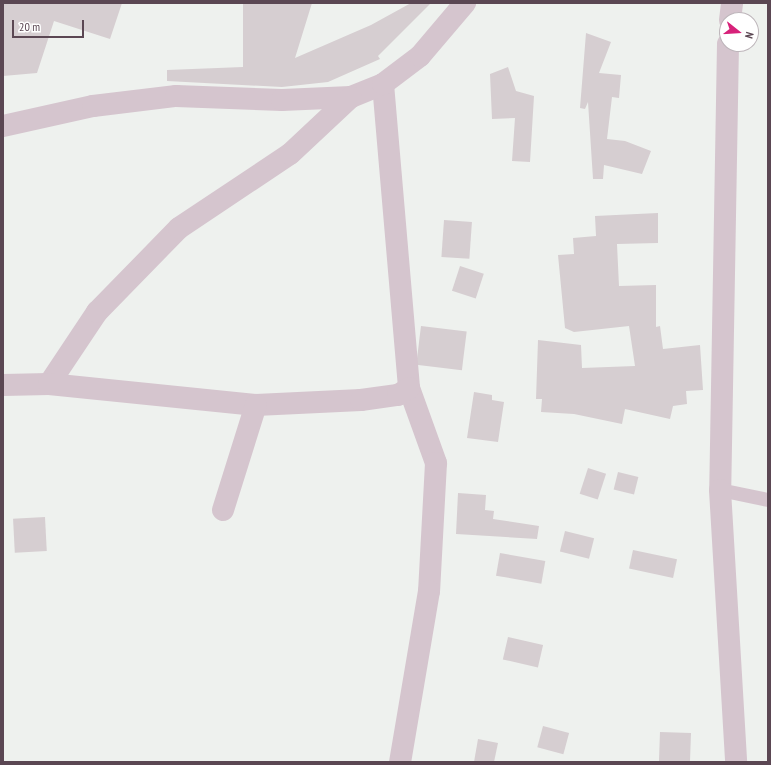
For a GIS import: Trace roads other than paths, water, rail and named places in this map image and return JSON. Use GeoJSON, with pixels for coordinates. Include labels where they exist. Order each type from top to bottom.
{"type":"FeatureCollection","features":[{"type":"Feature","properties":{"kind":"street"},"geometry":{"type":"LineString","coordinates":[[3,126],[93,106],[176,96],[282,100],[351,97],[383,84],[420,56],[465,3]]}},
{"type":"Feature","properties":{"kind":"street"},"geometry":{"type":"LineString","coordinates":[[728,52],[720,490],[736,762]]}},
{"type":"Feature","properties":{"kind":"street"},"geometry":{"type":"LineString","coordinates":[[383,84],[409,388],[436,463],[429,591],[400,762]]}},
{"type":"Feature","properties":{"kind":"street"},"geometry":{"type":"LineString","coordinates":[[49,384],[96,312],[179,228],[290,154],[351,97]]}},
{"type":"Feature","properties":{"kind":"street"},"geometry":{"type":"LineString","coordinates":[[3,385],[49,384],[256,405],[361,400],[398,395],[409,388]]}},
{"type":"Feature","properties":{"kind":"street"},"geometry":{"type":"LineString","coordinates":[[223,510],[256,405]]}},
{"type":"Feature","properties":{"kind":"lane"},"geometry":{"type":"LineString","coordinates":[[720,490],[768,500]]}}]}
